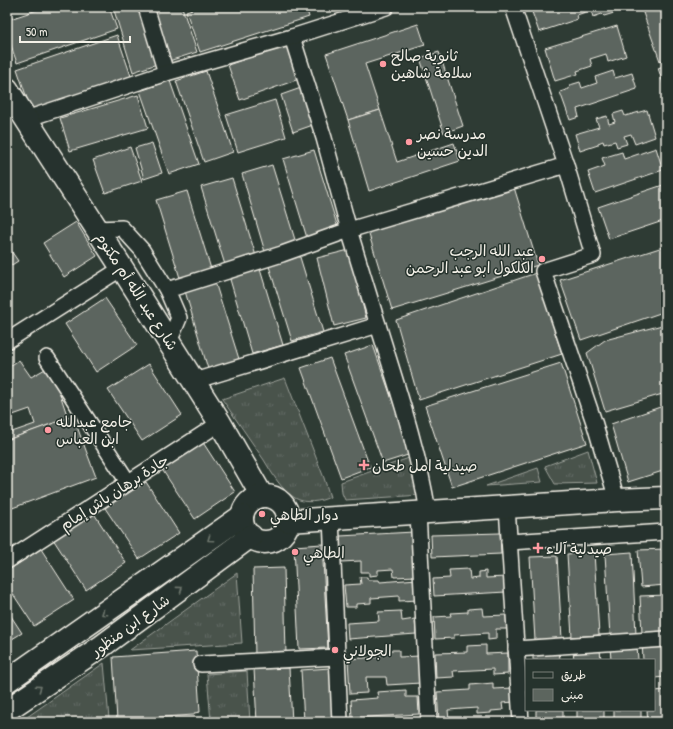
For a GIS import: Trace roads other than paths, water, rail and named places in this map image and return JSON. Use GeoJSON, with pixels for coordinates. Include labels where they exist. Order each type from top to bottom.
{"type":"FeatureCollection","features":[{"type":"Feature","properties":{"kind":"main road","name":"شارع عبد اللّه أم مكتوم"},"geometry":{"type":"LineString","coordinates":[[7,89],[194,381],[262,496]]}},
{"type":"Feature","properties":{"kind":"main road"},"geometry":{"type":"LineString","coordinates":[[262,496],[269,496],[281,502],[288,514],[288,521],[282,533],[271,541],[264,542],[257,540],[246,531],[242,516],[244,509],[249,503],[255,498],[262,496]]}},
{"type":"Feature","properties":{"kind":"main road"},"geometry":{"type":"LineString","coordinates":[[288,521],[666,498]]}},
{"type":"Feature","properties":{"kind":"main road","name":"شارع ابن منظور"},"geometry":{"type":"LineString","coordinates":[[7,681],[242,516]]}},
{"type":"Feature","properties":{"kind":"main road","name":"شارع ابن منظور"},"geometry":{"type":"LineString","coordinates":[[7,710],[102,646],[251,536]]}},
{"type":"Feature","properties":{"kind":"street"},"geometry":{"type":"LineString","coordinates":[[146,7],[166,73]]}},
{"type":"Feature","properties":{"kind":"street"},"geometry":{"type":"LineString","coordinates":[[26,119],[166,73],[386,7]]}},
{"type":"Feature","properties":{"kind":"street"},"geometry":{"type":"LineString","coordinates":[[513,7],[566,165],[593,255],[543,270],[595,425],[617,500]]}},
{"type":"Feature","properties":{"kind":"street"},"geometry":{"type":"LineString","coordinates":[[292,36],[324,138],[349,230],[404,408],[420,475],[423,513],[429,722]]}},
{"type":"Feature","properties":{"kind":"street"},"geometry":{"type":"LineString","coordinates":[[167,290],[282,254],[349,230],[566,165]]}},
{"type":"Feature","properties":{"kind":"street"},"geometry":{"type":"LineString","coordinates":[[97,229],[122,228],[142,250],[167,290],[178,318],[169,342]]}},
{"type":"Feature","properties":{"kind":"street"},"geometry":{"type":"LineString","coordinates":[[7,341],[122,268]]}},
{"type":"Feature","properties":{"kind":"street"},"geometry":{"type":"LineString","coordinates":[[194,381],[378,325]]}},
{"type":"Feature","properties":{"kind":"street"},"geometry":{"type":"LineString","coordinates":[[47,358],[128,482]]}},
{"type":"Feature","properties":{"kind":"street","name":"جادة برهان باش إمام"},"geometry":{"type":"LineString","coordinates":[[7,561],[220,423]]}},
{"type":"Feature","properties":{"kind":"street"},"geometry":{"type":"LineString","coordinates":[[507,507],[521,722]]}},
{"type":"Feature","properties":{"kind":"street"},"geometry":{"type":"LineString","coordinates":[[331,518],[340,722]]}},
{"type":"Feature","properties":{"kind":"street"},"geometry":{"type":"LineString","coordinates":[[509,542],[666,532]]}},
{"type":"Feature","properties":{"kind":"street"},"geometry":{"type":"LineString","coordinates":[[516,649],[666,639]]}},
{"type":"Feature","properties":{"kind":"street"},"geometry":{"type":"LineString","coordinates":[[200,664],[337,657]]}},
{"type":"Feature","properties":{"kind":"place","name":"ثانوية صالح سلامة شاهين"},"geometry":{"type":"Point","coordinates":[383,64]}},
{"type":"Feature","properties":{"kind":"place","name":"مدرسة نصر الدين حسين"},"geometry":{"type":"Point","coordinates":[409,142]}},
{"type":"Feature","properties":{"kind":"place","name":"عبد الله الرجب الكلكول ابو عبد الرحمن"},"geometry":{"type":"Point","coordinates":[542,259]}},
{"type":"Feature","properties":{"kind":"place","name":"جامع عبدالله ابن العباس"},"geometry":{"type":"Point","coordinates":[48,430]}},
{"type":"Feature","properties":{"kind":"place","name":"صيدلية امل طحان"},"geometry":{"type":"Point","coordinates":[364,465]}},
{"type":"Feature","properties":{"kind":"place","name":"دوار الطاهي"},"geometry":{"type":"Point","coordinates":[262,514]}},
{"type":"Feature","properties":{"kind":"place","name":"صيدلية آلاء"},"geometry":{"type":"Point","coordinates":[538,548]}},
{"type":"Feature","properties":{"kind":"place","name":"الطاهي"},"geometry":{"type":"Point","coordinates":[295,552]}},
{"type":"Feature","properties":{"kind":"place","name":"الجولاني"},"geometry":{"type":"Point","coordinates":[335,650]}}]}
